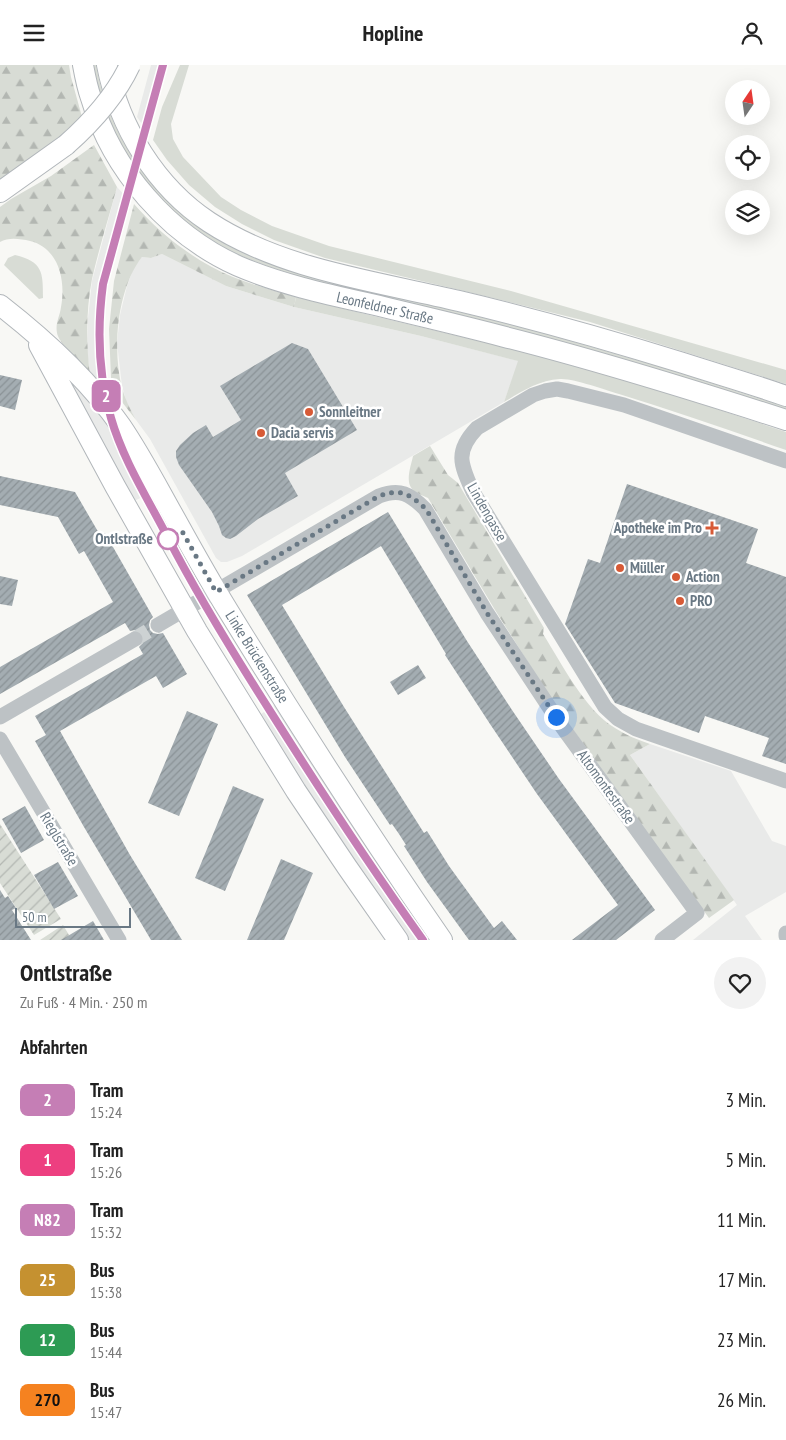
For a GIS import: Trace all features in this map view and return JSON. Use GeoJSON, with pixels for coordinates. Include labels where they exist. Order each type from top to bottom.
{"type":"FeatureCollection","features":[{"type":"Feature","properties":{"kind":"main road","name":"Leonfeldner Straße"},"geometry":{"type":"LineString","coordinates":[[83,65],[91,99],[104,132],[120,162],[140,191],[160,212],[216,255],[266,276],[319,292],[487,332],[602,363],[699,392],[786,421]]}},
{"type":"Feature","properties":{"kind":"main road","name":"Leonfeldner Straße"},"geometry":{"type":"LineString","coordinates":[[107,65],[119,107],[130,132],[147,161],[185,203],[208,221],[234,237],[294,261],[607,340],[786,396]]}},
{"type":"Feature","properties":{"kind":"main road"},"geometry":{"type":"LineString","coordinates":[[0,192],[66,145],[94,119],[118,88],[130,65]]}},
{"type":"Feature","properties":{"kind":"main road","name":"Linke Brückenstraße"},"geometry":{"type":"LineString","coordinates":[[0,305],[18,318],[63,359],[81,377],[121,426],[141,456],[216,592],[378,848],[442,940]]}},
{"type":"Feature","properties":{"kind":"main road","name":"Linke Brückenstraße"},"geometry":{"type":"LineString","coordinates":[[32,332],[114,486],[185,610],[296,791],[398,940]]}},
{"type":"Feature","properties":{"kind":"street","name":"Lindengasse"},"geometry":{"type":"LineString","coordinates":[[786,461],[624,405],[557,389],[533,395],[477,428],[464,445],[462,458],[463,470],[473,491],[605,707],[618,719],[636,729],[786,781]]}},
{"type":"Feature","properties":{"kind":"street","name":"Altomontestraße"},"geometry":{"type":"LineString","coordinates":[[216,592],[379,496],[397,492],[406,494],[414,499],[426,509],[487,613],[563,728],[697,913],[662,940]]}},
{"type":"Feature","properties":{"kind":"street"},"geometry":{"type":"LineString","coordinates":[[158,625],[216,592]]}},
{"type":"Feature","properties":{"kind":"street"},"geometry":{"type":"LineString","coordinates":[[0,717],[135,639]]}},
{"type":"Feature","properties":{"kind":"street","name":"Rieglstraße"},"geometry":{"type":"LineString","coordinates":[[0,739],[119,940]]}},
{"type":"Feature","properties":{"kind":"shaded area"},"geometry":{"type":"Polygon","coordinates":[[[151,65],[168,65],[149,134],[137,117],[151,65]]]}},
{"type":"Feature","properties":{"kind":"shaded area"},"geometry":{"type":"Polygon","coordinates":[[[117,187],[130,201],[107,287],[103,352],[110,398],[90,375],[87,351],[88,318],[92,281],[117,187]]]}},
{"type":"Feature","properties":{"kind":"shaded area","name":"Sonnleitner"},"geometry":{"type":"Polygon","coordinates":[[[162,254],[226,286],[294,307],[519,361],[504,402],[242,556],[227,562],[221,562],[216,558],[150,439],[127,404],[122,386],[117,343],[120,315],[127,286],[134,267],[142,257],[151,258],[162,254]]]}},
{"type":"Feature","properties":{"kind":"shaded area"},"geometry":{"type":"Polygon","coordinates":[[[61,367],[111,425],[153,492],[132,502],[61,367]]]}},
{"type":"Feature","properties":{"kind":"shaded area"},"geometry":{"type":"Polygon","coordinates":[[[276,704],[433,940],[406,940],[258,716],[276,704]]]}},
{"type":"Feature","properties":{"kind":"shaded area"},"geometry":{"type":"Polygon","coordinates":[[[650,744],[731,771],[772,841],[786,846],[786,892],[745,916],[762,940],[693,940],[737,905],[630,755],[650,744]]]}},
{"type":"Feature","properties":{"kind":"green space"},"geometry":{"type":"Polygon","coordinates":[[[0,65],[69,65],[82,117],[75,125],[0,184],[0,65]]]}},
{"type":"Feature","properties":{"kind":"green space"},"geometry":{"type":"Polygon","coordinates":[[[92,65],[96,65],[103,94],[121,137],[146,176],[178,211],[215,238],[233,248],[288,270],[533,330],[661,367],[786,407],[786,410],[624,359],[294,275],[251,260],[227,249],[184,221],[165,203],[132,164],[107,119],[92,65]]]}},
{"type":"Feature","properties":{"kind":"green space"},"geometry":{"type":"Polygon","coordinates":[[[180,65],[189,65],[171,124],[173,139],[183,157],[221,197],[241,210],[272,226],[329,246],[511,291],[786,370],[786,384],[590,322],[325,258],[274,240],[242,224],[215,207],[189,185],[167,160],[153,140],[162,107],[180,65]]]}},
{"type":"Feature","properties":{"kind":"green space"},"geometry":{"type":"Polygon","coordinates":[[[94,145],[117,187],[90,291],[87,327],[90,375],[58,337],[57,326],[61,307],[62,287],[61,277],[54,258],[40,245],[30,241],[11,239],[0,242],[0,207],[51,176],[94,145]]]}},
{"type":"Feature","properties":{"kind":"green space"},"geometry":{"type":"Polygon","coordinates":[[[134,204],[155,226],[179,246],[219,271],[264,288],[296,297],[294,307],[226,286],[162,254],[151,258],[142,257],[127,285],[122,302],[117,338],[117,356],[122,388],[136,420],[115,393],[111,378],[109,329],[114,281],[134,204]]]}},
{"type":"Feature","properties":{"kind":"green space"},"geometry":{"type":"Polygon","coordinates":[[[15,255],[31,261],[40,269],[43,281],[43,298],[39,299],[4,265],[8,258],[15,255]]]}},
{"type":"Feature","properties":{"kind":"green space"},"geometry":{"type":"Polygon","coordinates":[[[296,297],[522,352],[670,394],[786,432],[786,450],[661,407],[573,380],[560,379],[545,382],[530,387],[504,402],[518,361],[421,336],[294,307],[296,297]]]}},
{"type":"Feature","properties":{"kind":"green space"},"geometry":{"type":"Polygon","coordinates":[[[430,446],[448,475],[458,483],[544,628],[543,634],[584,698],[604,720],[615,728],[650,744],[630,755],[734,900],[709,918],[550,697],[428,498],[411,488],[409,474],[413,456],[430,446]]]}},
{"type":"Feature","properties":{"kind":"green space"},"geometry":{"type":"Polygon","coordinates":[[[0,824],[61,919],[34,935],[0,883],[0,824]]]}},
{"type":"Feature","properties":{"kind":"green space"},"geometry":{"type":"Polygon","coordinates":[[[63,925],[72,940],[40,940],[63,925]]]}},
{"type":"Feature","properties":{"kind":"building"},"geometry":{"type":"Polygon","coordinates":[[[292,343],[308,349],[357,430],[285,473],[298,496],[258,519],[236,536],[230,539],[226,538],[222,535],[212,512],[179,465],[176,451],[193,433],[206,425],[213,437],[241,420],[220,386],[292,343]]]}},
{"type":"Feature","properties":{"kind":"building"},"geometry":{"type":"Polygon","coordinates":[[[0,375],[22,380],[15,410],[0,406],[0,375]]]}},
{"type":"Feature","properties":{"kind":"building"},"geometry":{"type":"Polygon","coordinates":[[[0,476],[75,492],[100,535],[105,533],[153,617],[150,620],[150,630],[153,633],[163,633],[187,674],[163,688],[156,676],[60,731],[130,855],[182,940],[151,940],[35,741],[46,735],[35,716],[143,654],[139,647],[143,643],[143,634],[135,630],[130,631],[125,623],[0,694],[0,667],[113,602],[84,551],[79,554],[58,517],[0,505],[0,476]]]}},
{"type":"Feature","properties":{"kind":"building","name":"PRO"},"geometry":{"type":"Polygon","coordinates":[[[627,484],[758,529],[746,563],[786,577],[786,764],[762,756],[769,738],[705,716],[699,733],[615,703],[565,624],[588,559],[600,563],[627,484]]]}},
{"type":"Feature","properties":{"kind":"building"},"geometry":{"type":"Polygon","coordinates":[[[388,512],[467,641],[512,710],[559,779],[655,910],[616,940],[572,940],[618,905],[537,794],[490,724],[445,655],[381,546],[282,605],[424,833],[427,831],[449,866],[494,928],[502,921],[517,940],[469,940],[427,882],[404,846],[406,845],[399,834],[392,824],[390,825],[345,757],[247,595],[388,512]]]}},
{"type":"Feature","properties":{"kind":"building"},"geometry":{"type":"Polygon","coordinates":[[[0,576],[18,580],[12,606],[0,604],[0,576]]]}},
{"type":"Feature","properties":{"kind":"building"},"geometry":{"type":"Polygon","coordinates":[[[418,665],[426,678],[398,695],[390,682],[418,665]]]}},
{"type":"Feature","properties":{"kind":"building"},"geometry":{"type":"Polygon","coordinates":[[[187,711],[218,724],[179,816],[148,803],[187,711]]]}},
{"type":"Feature","properties":{"kind":"building"},"geometry":{"type":"Polygon","coordinates":[[[233,786],[264,799],[225,891],[195,878],[233,786]]]}},
{"type":"Feature","properties":{"kind":"building"},"geometry":{"type":"Polygon","coordinates":[[[25,806],[44,840],[21,853],[2,819],[25,806]]]}},
{"type":"Feature","properties":{"kind":"building"},"geometry":{"type":"Polygon","coordinates":[[[281,859],[313,873],[284,940],[247,940],[281,859]]]}},
{"type":"Feature","properties":{"kind":"building"},"geometry":{"type":"Polygon","coordinates":[[[58,862],[78,896],[54,909],[34,875],[58,862]]]}},
{"type":"Feature","properties":{"kind":"building"},"geometry":{"type":"Polygon","coordinates":[[[0,890],[5,898],[8,896],[16,908],[12,910],[31,940],[0,940],[0,890]]]}},
{"type":"Feature","properties":{"kind":"building"},"geometry":{"type":"Polygon","coordinates":[[[93,921],[104,940],[61,940],[93,921]]]}},
{"type":"Feature","properties":{"kind":"tunnel"},"geometry":{"type":"LineString","coordinates":[[135,639],[158,625]]}},
{"type":"Feature","properties":{"kind":"tram line"},"geometry":{"type":"LineString","coordinates":[[163,65],[103,284],[99,335],[103,385],[111,418],[122,449],[136,479],[216,624],[324,795],[423,940]]}},
{"type":"Feature","properties":{"kind":"tram line","name":"2"},"geometry":{"type":"LineString","coordinates":[[163,65],[103,284],[99,352],[102,377],[111,418],[134,473],[189,578],[219,630],[363,856],[423,940]]}},
{"type":"Feature","properties":{"kind":"place","name":"Sonnleitner"},"geometry":{"type":"Point","coordinates":[309,412]}},
{"type":"Feature","properties":{"kind":"place","name":"Dacia servis"},"geometry":{"type":"Point","coordinates":[261,433]}},
{"type":"Feature","properties":{"kind":"place","name":"Apotheke im Pro"},"geometry":{"type":"Point","coordinates":[712,528]}},
{"type":"Feature","properties":{"kind":"place","name":"Ontlstraße"},"geometry":{"type":"Point","coordinates":[168,539]}},
{"type":"Feature","properties":{"kind":"place","name":"Müller"},"geometry":{"type":"Point","coordinates":[620,568]}},
{"type":"Feature","properties":{"kind":"place","name":"Action"},"geometry":{"type":"Point","coordinates":[676,577]}},
{"type":"Feature","properties":{"kind":"place","name":"PRO"},"geometry":{"type":"Point","coordinates":[680,601]}},
{"type":"Feature","properties":{"kind":"route"},"geometry":{"type":"LineString","coordinates":[[168,539],[182,531],[216,592],[379,496],[397,492],[406,494],[426,509],[487,613],[556,717]]}}]}
